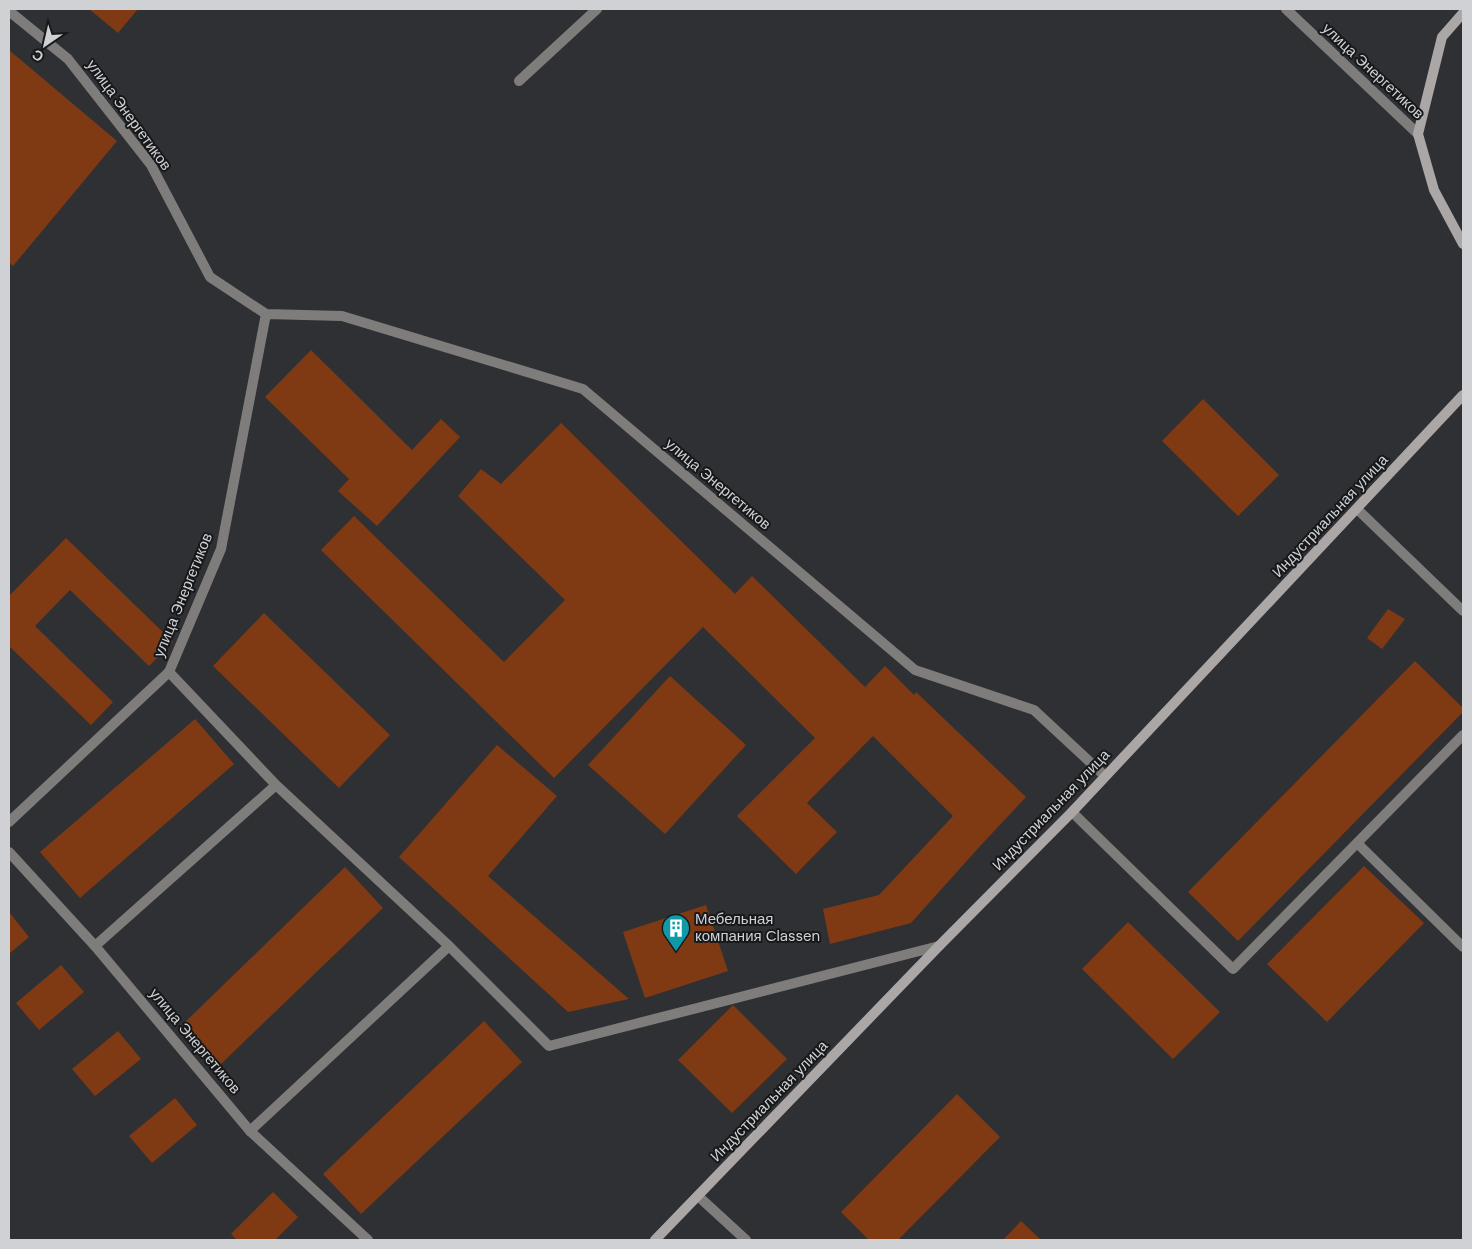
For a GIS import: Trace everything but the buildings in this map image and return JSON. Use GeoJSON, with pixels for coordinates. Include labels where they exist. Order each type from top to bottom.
{"type":"FeatureCollection","features":[{"type":"Feature","properties":{"kind":"street"},"geometry":{"type":"LineString","coordinates":[[519,81],[597,9]]}},
{"type":"Feature","properties":{"kind":"street","name":"улица Энергетиков"},"geometry":{"type":"LineString","coordinates":[[1286,9],[1418,134]]}},
{"type":"Feature","properties":{"kind":"street","name":"улица Энергетиков"},"geometry":{"type":"LineString","coordinates":[[9,11],[68,59],[151,165],[210,277],[266,314],[342,316],[583,389],[915,670],[1034,710],[1105,776]]}},
{"type":"Feature","properties":{"kind":"street"},"geometry":{"type":"LineString","coordinates":[[1463,13],[1442,38],[1418,134],[1434,190],[1463,244]]}},
{"type":"Feature","properties":{"kind":"street","name":"улица Энергетиков"},"geometry":{"type":"LineString","coordinates":[[9,822],[169,672],[221,549],[266,314]]}},
{"type":"Feature","properties":{"kind":"street","name":"Индустриальная улица"},"geometry":{"type":"LineString","coordinates":[[655,1240],[939,946],[1072,812],[1463,395]]}},
{"type":"Feature","properties":{"kind":"street"},"geometry":{"type":"LineString","coordinates":[[1357,509],[1463,611]]}},
{"type":"Feature","properties":{"kind":"street"},"geometry":{"type":"LineString","coordinates":[[169,672],[276,785],[449,946],[549,1046],[939,946]]}},
{"type":"Feature","properties":{"kind":"street"},"geometry":{"type":"LineString","coordinates":[[1072,812],[1233,969],[1463,734]]}},
{"type":"Feature","properties":{"kind":"street"},"geometry":{"type":"LineString","coordinates":[[95,946],[276,785]]}},
{"type":"Feature","properties":{"kind":"street"},"geometry":{"type":"LineString","coordinates":[[1357,843],[1463,947]]}},
{"type":"Feature","properties":{"kind":"street","name":"улица Энергетиков"},"geometry":{"type":"LineString","coordinates":[[9,852],[95,946],[250,1131],[368,1240]]}},
{"type":"Feature","properties":{"kind":"street"},"geometry":{"type":"LineString","coordinates":[[250,1131],[449,946]]}},
{"type":"Feature","properties":{"kind":"street"},"geometry":{"type":"LineString","coordinates":[[698,1196],[746,1240]]}},
{"type":"Feature","properties":{"kind":"place","name":"Мебельная компания Сlassen"},"geometry":{"type":"Point","coordinates":[676,952]}}]}
